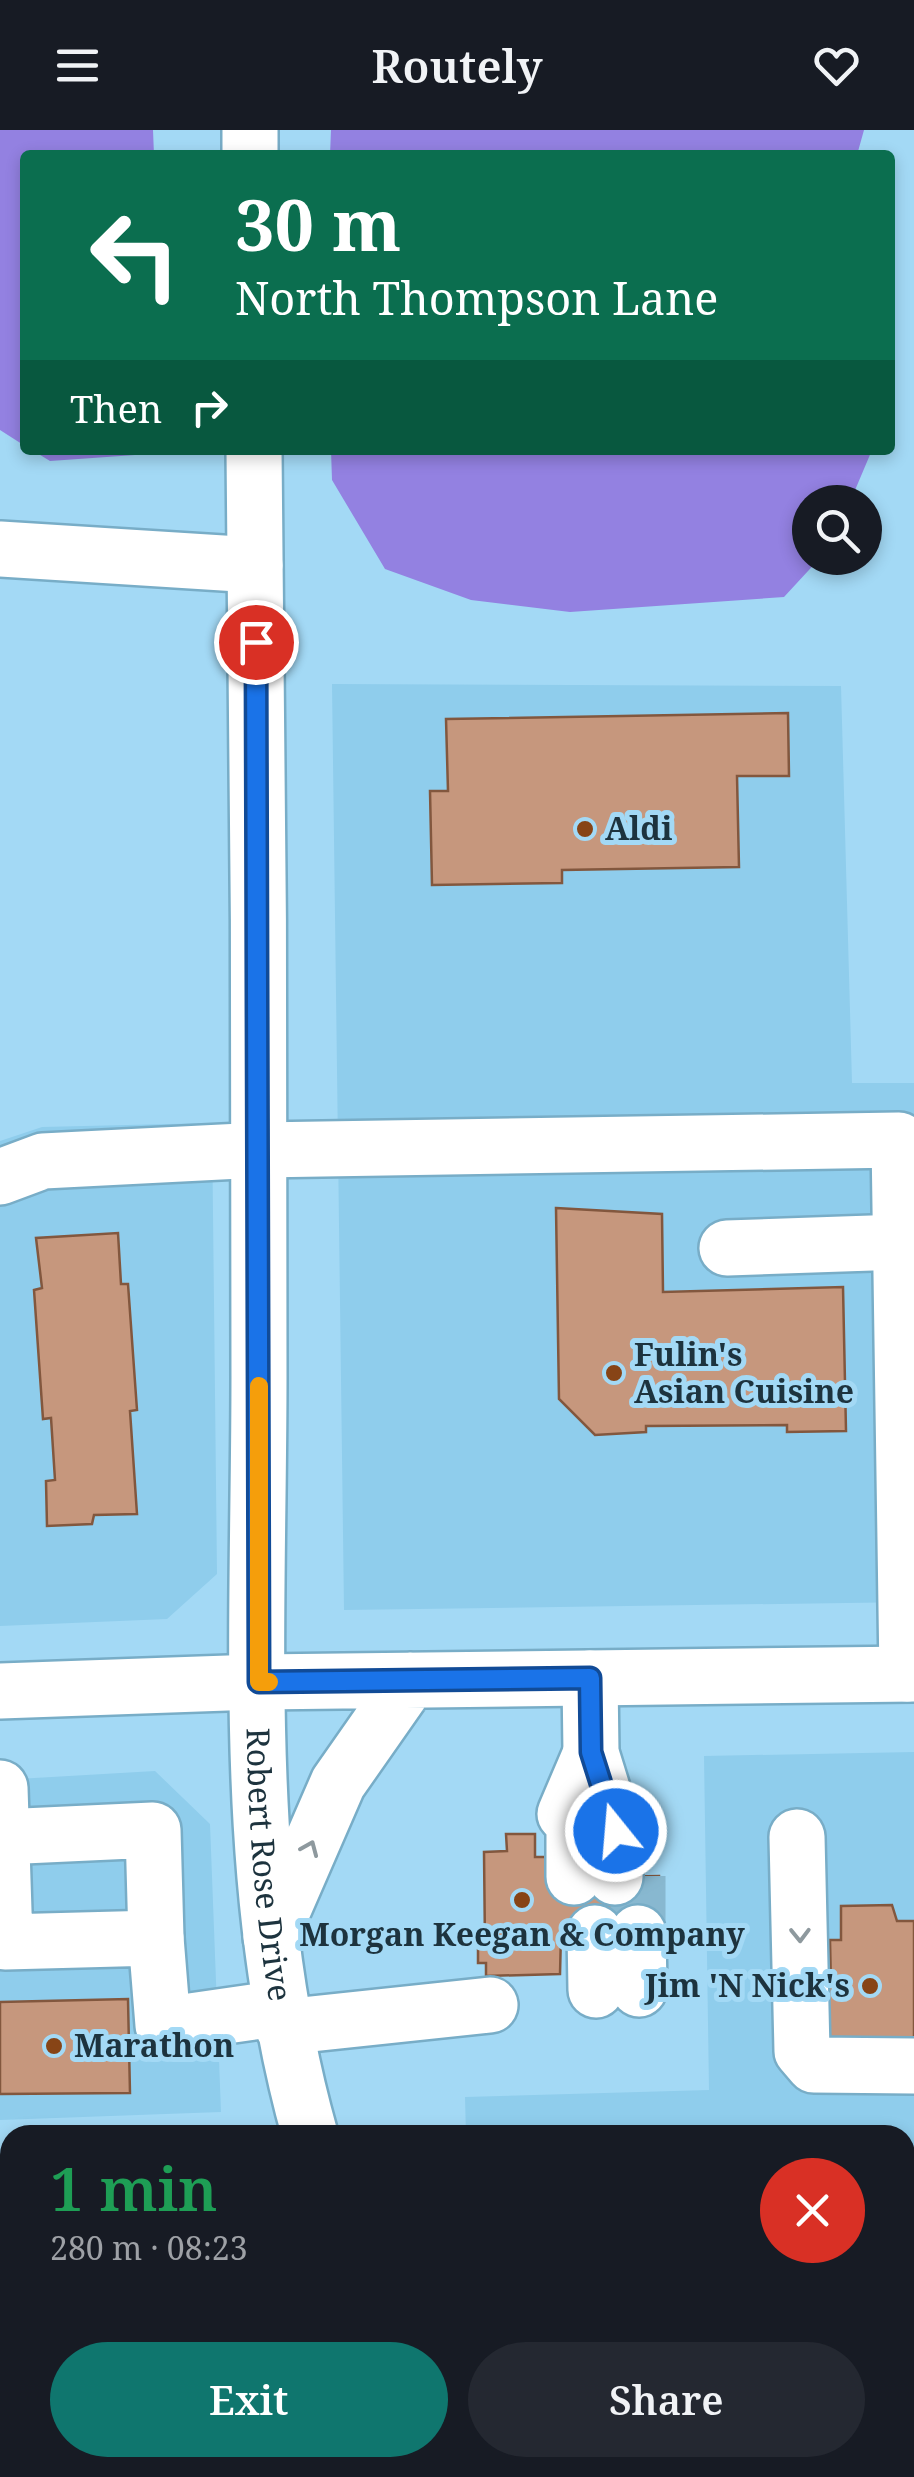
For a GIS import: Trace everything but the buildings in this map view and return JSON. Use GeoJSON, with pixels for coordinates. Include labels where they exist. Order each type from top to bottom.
{"type":"FeatureCollection","features":[{"type":"Feature","properties":{"kind":"street","name":"Robert Rose Drive"},"geometry":{"type":"LineString","coordinates":[[254,455],[260,1850],[282,2018],[308,2125]]}},
{"type":"Feature","properties":{"kind":"street"},"geometry":{"type":"LineString","coordinates":[[0,549],[256,565]]}},
{"type":"Feature","properties":{"kind":"street"},"geometry":{"type":"LineString","coordinates":[[0,1177],[43,1161],[260,1150],[899,1140],[911,1674],[259,1682],[0,1691]]}},
{"type":"Feature","properties":{"kind":"street"},"geometry":{"type":"LineString","coordinates":[[727,1248],[901,1242]]}},
{"type":"Feature","properties":{"kind":"street"},"geometry":{"type":"LineString","coordinates":[[590,1678],[591,1752],[599,1851],[616,1831],[591,1752]]}},
{"type":"Feature","properties":{"kind":"street"},"geometry":{"type":"LineString","coordinates":[[271,1937],[338,1783],[410,1680]]}},
{"type":"Feature","properties":{"kind":"street"},"geometry":{"type":"LineString","coordinates":[[156,1938],[4,1942],[1,1812],[153,1830],[163,2025],[402,2013],[478,1991]]}},
{"type":"Feature","properties":{"kind":"street"},"geometry":{"type":"LineString","coordinates":[[797,1838],[802,2052],[814,2065],[914,2066]]}},
{"type":"Feature","properties":{"kind":"street"},"geometry":{"type":"LineString","coordinates":[[606,1933],[607,1990]]}},
{"type":"Feature","properties":{"kind":"shaded area"},"geometry":{"type":"Polygon","coordinates":[[[0,130],[153,130],[154,150],[20,150],[20,443],[0,430],[0,130]]]}},
{"type":"Feature","properties":{"kind":"shaded area"},"geometry":{"type":"Polygon","coordinates":[[[331,130],[864,130],[858,150],[330,150],[331,130]]]}},
{"type":"Feature","properties":{"kind":"shaded area"},"geometry":{"type":"Polygon","coordinates":[[[40,455],[135,455],[50,461],[40,455]]]}},
{"type":"Feature","properties":{"kind":"shaded area"},"geometry":{"type":"Polygon","coordinates":[[[331,455],[870,455],[857,485],[792,485],[792,575],[804,575],[784,597],[570,612],[471,600],[385,569],[332,480],[331,455]]]}},
{"type":"Feature","properties":{"kind":"shaded area"},"geometry":{"type":"Polygon","coordinates":[[[332,684],[841,686],[852,1083],[914,1083],[914,1602],[344,1610],[332,684]]]}},
{"type":"Feature","properties":{"kind":"shaded area"},"geometry":{"type":"Polygon","coordinates":[[[212,1123],[217,1574],[167,1619],[0,1626],[0,1141],[42,1127],[212,1123]]]}},
{"type":"Feature","properties":{"kind":"shaded area"},"geometry":{"type":"Polygon","coordinates":[[[914,1752],[914,2125],[466,2125],[465,2097],[709,2090],[704,1756],[914,1752]]]}},
{"type":"Feature","properties":{"kind":"shaded area"},"geometry":{"type":"Polygon","coordinates":[[[155,1771],[210,1824],[221,2112],[0,2120],[0,1780],[155,1771]]]}},
{"type":"Feature","properties":{"kind":"tunnel"},"geometry":{"type":"LineString","coordinates":[[638,1876],[638,1933]]}},
{"type":"Feature","properties":{"kind":"slow traffic"},"geometry":{"type":"LineString","coordinates":[[259,1386],[259,1682],[269,1682]]}},
{"type":"Feature","properties":{"kind":"place","name":"Aldi"},"geometry":{"type":"Point","coordinates":[585,829]}},
{"type":"Feature","properties":{"kind":"place","name":"Fulin's Asian Cuisine"},"geometry":{"type":"Point","coordinates":[614,1373]}},
{"type":"Feature","properties":{"kind":"place","name":"Morgan Keegan & Company"},"geometry":{"type":"Point","coordinates":[522,1900]}},
{"type":"Feature","properties":{"kind":"place","name":"Jim 'N Nick's"},"geometry":{"type":"Point","coordinates":[870,1986]}},
{"type":"Feature","properties":{"kind":"place","name":"Marathon"},"geometry":{"type":"Point","coordinates":[54,2046]}},
{"type":"Feature","properties":{"kind":"route"},"geometry":{"type":"LineString","coordinates":[[256,642],[260,948],[259,1682],[590,1678],[591,1752],[616,1831]]}}]}
